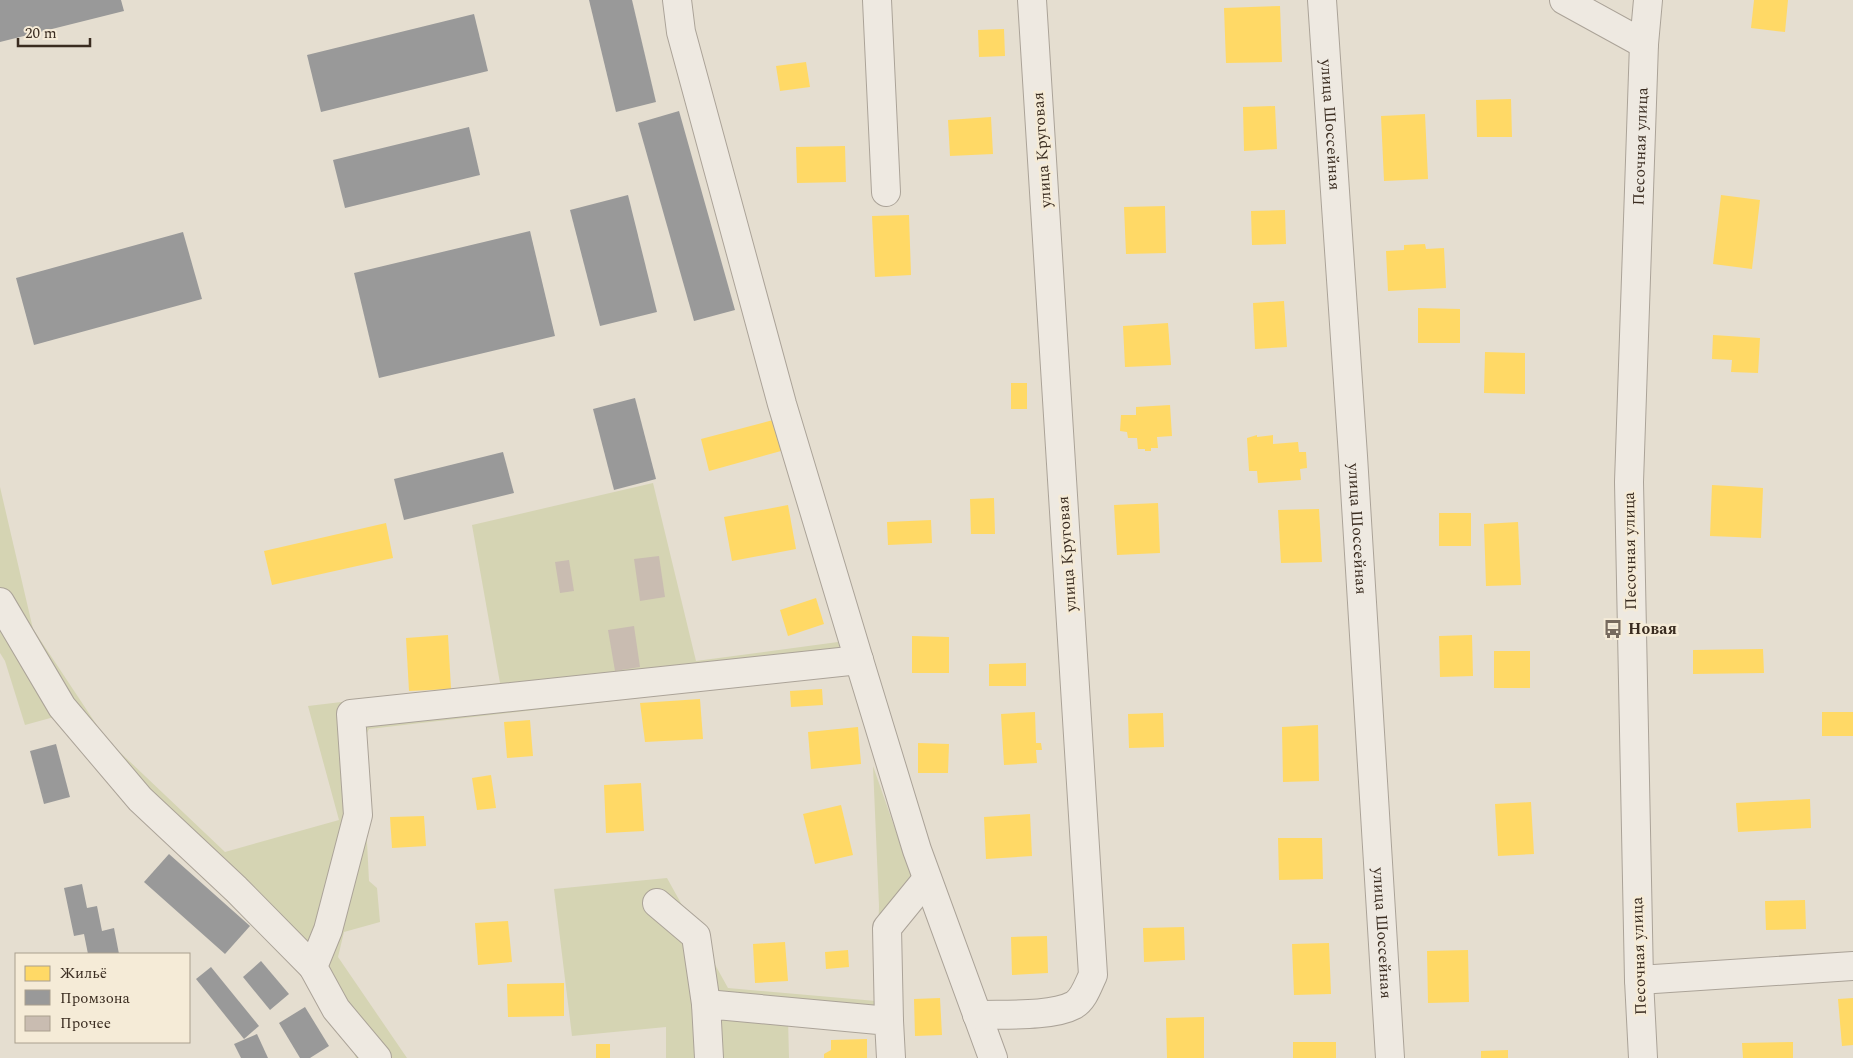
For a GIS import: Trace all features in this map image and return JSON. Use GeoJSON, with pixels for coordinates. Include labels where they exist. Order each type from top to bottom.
{"type":"FeatureCollection","features":[{"type":"Feature","properties":{"kind":"street"},"geometry":{"type":"LineString","coordinates":[[677,0],[681,32],[782,404],[858,660],[916,850],[993,1058]]}},
{"type":"Feature","properties":{"kind":"street"},"geometry":{"type":"LineString","coordinates":[[877,0],[886,192]]}},
{"type":"Feature","properties":{"kind":"street","name":"улица Круговая"},"geometry":{"type":"LineString","coordinates":[[977,1015],[1055,1012],[1075,1004],[1085,992],[1093,975],[1032,0]]}},
{"type":"Feature","properties":{"kind":"street","name":"улица Шоссейная"},"geometry":{"type":"LineString","coordinates":[[1322,0],[1352,436],[1390,1058]]}},
{"type":"Feature","properties":{"kind":"street"},"geometry":{"type":"LineString","coordinates":[[1564,0],[1644,44]]}},
{"type":"Feature","properties":{"kind":"street","name":"Песочная улица"},"geometry":{"type":"LineString","coordinates":[[1643,1058],[1639,980],[1629,482],[1644,44],[1648,0]]}},
{"type":"Feature","properties":{"kind":"street"},"geometry":{"type":"LineString","coordinates":[[0,602],[62,707],[140,799],[236,889],[313,968],[336,1009],[377,1058]]}},
{"type":"Feature","properties":{"kind":"street"},"geometry":{"type":"LineString","coordinates":[[313,968],[328,930],[358,815],[351,714],[858,660]]}},
{"type":"Feature","properties":{"kind":"street"},"geometry":{"type":"LineString","coordinates":[[891,1058],[888,1021],[886,928],[927,879]]}},
{"type":"Feature","properties":{"kind":"street"},"geometry":{"type":"LineString","coordinates":[[658,903],[696,936],[706,1004],[709,1058]]}},
{"type":"Feature","properties":{"kind":"street"},"geometry":{"type":"LineString","coordinates":[[1639,980],[1853,966]]}},
{"type":"Feature","properties":{"kind":"street"},"geometry":{"type":"LineString","coordinates":[[706,1004],[888,1021]]}},
{"type":"Feature","properties":{"kind":"green space"},"geometry":{"type":"Polygon","coordinates":[[[653,483],[696,661],[838,642],[849,674],[369,729],[362,743],[369,881],[377,888],[380,922],[344,932],[338,957],[407,1058],[356,1058],[350,1042],[240,891],[54,717],[25,725],[5,661],[0,653],[0,487],[33,629],[106,739],[225,852],[339,820],[308,706],[500,683],[472,525],[653,483]]]}},
{"type":"Feature","properties":{"kind":"green space"},"geometry":{"type":"Polygon","coordinates":[[[873,766],[919,897],[896,920],[882,1029],[788,1018],[789,1058],[666,1058],[666,1027],[572,1036],[554,889],[667,878],[728,988],[876,1001],[879,906],[873,766]]]}},
{"type":"Feature","properties":{"kind":"building: Жильё"},"geometry":{"type":"Polygon","coordinates":[[[1754,0],[1788,0],[1785,32],[1751,28],[1754,0]]]}},
{"type":"Feature","properties":{"kind":"building: Жильё"},"geometry":{"type":"Polygon","coordinates":[[[1280,6],[1282,62],[1226,63],[1224,8],[1280,6]]]}},
{"type":"Feature","properties":{"kind":"building: Жильё"},"geometry":{"type":"Polygon","coordinates":[[[1004,29],[1005,56],[979,57],[978,30],[1004,29]]]}},
{"type":"Feature","properties":{"kind":"building: Жильё"},"geometry":{"type":"Polygon","coordinates":[[[806,62],[810,87],[780,91],[776,66],[806,62]]]}},
{"type":"Feature","properties":{"kind":"building: Жильё"},"geometry":{"type":"Polygon","coordinates":[[[1511,99],[1512,137],[1477,137],[1476,100],[1511,99]]]}},
{"type":"Feature","properties":{"kind":"building: Жильё"},"geometry":{"type":"Polygon","coordinates":[[[1275,106],[1277,149],[1244,151],[1243,107],[1275,106]]]}},
{"type":"Feature","properties":{"kind":"building: Жильё"},"geometry":{"type":"Polygon","coordinates":[[[1425,114],[1428,179],[1384,181],[1381,116],[1425,114]]]}},
{"type":"Feature","properties":{"kind":"building: Жильё"},"geometry":{"type":"Polygon","coordinates":[[[991,117],[993,154],[950,156],[948,120],[991,117]]]}},
{"type":"Feature","properties":{"kind":"building: Жильё"},"geometry":{"type":"Polygon","coordinates":[[[845,146],[846,182],[797,183],[796,147],[845,146]]]}},
{"type":"Feature","properties":{"kind":"building: Жильё"},"geometry":{"type":"Polygon","coordinates":[[[1721,195],[1760,200],[1752,269],[1713,264],[1721,195]]]}},
{"type":"Feature","properties":{"kind":"building: Жильё"},"geometry":{"type":"Polygon","coordinates":[[[1165,206],[1166,253],[1126,254],[1124,207],[1165,206]]]}},
{"type":"Feature","properties":{"kind":"building: Жильё"},"geometry":{"type":"Polygon","coordinates":[[[1285,210],[1286,244],[1252,245],[1251,211],[1285,210]]]}},
{"type":"Feature","properties":{"kind":"building: Жильё"},"geometry":{"type":"Polygon","coordinates":[[[909,215],[911,275],[875,277],[872,216],[909,215]]]}},
{"type":"Feature","properties":{"kind":"building: Жильё"},"geometry":{"type":"Polygon","coordinates":[[[1425,244],[1426,249],[1444,248],[1446,288],[1388,291],[1386,251],[1404,250],[1404,245],[1425,244]]]}},
{"type":"Feature","properties":{"kind":"building: Жильё"},"geometry":{"type":"Polygon","coordinates":[[[1284,301],[1287,347],[1255,349],[1253,303],[1284,301]]]}},
{"type":"Feature","properties":{"kind":"building: Жильё"},"geometry":{"type":"Polygon","coordinates":[[[1418,308],[1460,309],[1460,343],[1418,343],[1418,308]]]}},
{"type":"Feature","properties":{"kind":"building: Жильё"},"geometry":{"type":"Polygon","coordinates":[[[1168,323],[1171,365],[1125,367],[1123,326],[1168,323]]]}},
{"type":"Feature","properties":{"kind":"building: Жильё"},"geometry":{"type":"Polygon","coordinates":[[[1713,335],[1760,338],[1758,373],[1731,372],[1732,360],[1712,359],[1713,335]]]}},
{"type":"Feature","properties":{"kind":"building: Жильё"},"geometry":{"type":"Polygon","coordinates":[[[1485,352],[1525,353],[1525,394],[1484,393],[1485,352]]]}},
{"type":"Feature","properties":{"kind":"building: Жильё"},"geometry":{"type":"Polygon","coordinates":[[[1011,383],[1027,383],[1027,409],[1011,409],[1011,383]]]}},
{"type":"Feature","properties":{"kind":"building: Жильё"},"geometry":{"type":"Polygon","coordinates":[[[1170,405],[1172,436],[1157,437],[1158,448],[1151,448],[1151,451],[1138,449],[1137,438],[1128,438],[1127,432],[1120,431],[1121,415],[1136,415],[1136,407],[1170,405]]]}},
{"type":"Feature","properties":{"kind":"building: Жильё"},"geometry":{"type":"Polygon","coordinates":[[[773,420],[781,451],[709,471],[701,439],[773,420]]]}},
{"type":"Feature","properties":{"kind":"building: Жильё"},"geometry":{"type":"Polygon","coordinates":[[[1257,435],[1257,437],[1273,435],[1273,444],[1298,442],[1299,452],[1306,452],[1307,468],[1300,469],[1301,480],[1258,483],[1257,471],[1249,471],[1247,438],[1257,435]]]}},
{"type":"Feature","properties":{"kind":"building: Жильё"},"geometry":{"type":"Polygon","coordinates":[[[1712,485],[1763,488],[1761,538],[1710,536],[1712,485]]]}},
{"type":"Feature","properties":{"kind":"building: Жильё"},"geometry":{"type":"Polygon","coordinates":[[[994,498],[995,534],[971,534],[970,499],[994,498]]]}},
{"type":"Feature","properties":{"kind":"building: Жильё"},"geometry":{"type":"Polygon","coordinates":[[[1158,503],[1160,553],[1117,555],[1114,505],[1158,503]]]}},
{"type":"Feature","properties":{"kind":"building: Жильё"},"geometry":{"type":"Polygon","coordinates":[[[788,505],[796,549],[732,561],[724,517],[788,505]]]}},
{"type":"Feature","properties":{"kind":"building: Жильё"},"geometry":{"type":"Polygon","coordinates":[[[1319,509],[1322,562],[1281,563],[1278,510],[1319,509]]]}},
{"type":"Feature","properties":{"kind":"building: Жильё"},"geometry":{"type":"Polygon","coordinates":[[[1439,513],[1471,513],[1471,546],[1439,546],[1439,513]]]}},
{"type":"Feature","properties":{"kind":"building: Жильё"},"geometry":{"type":"Polygon","coordinates":[[[931,520],[932,543],[888,545],[887,522],[931,520]]]}},
{"type":"Feature","properties":{"kind":"building: Жильё"},"geometry":{"type":"Polygon","coordinates":[[[1518,522],[1521,585],[1486,586],[1484,524],[1518,522]]]}},
{"type":"Feature","properties":{"kind":"building: Жильё"},"geometry":{"type":"Polygon","coordinates":[[[386,523],[393,558],[272,585],[264,551],[386,523]]]}},
{"type":"Feature","properties":{"kind":"building: Жильё"},"geometry":{"type":"Polygon","coordinates":[[[816,598],[824,624],[788,636],[780,610],[816,598]]]}},
{"type":"Feature","properties":{"kind":"building: Жильё"},"geometry":{"type":"Polygon","coordinates":[[[448,635],[451,689],[409,691],[406,638],[448,635]]]}},
{"type":"Feature","properties":{"kind":"building: Жильё"},"geometry":{"type":"Polygon","coordinates":[[[1472,635],[1473,676],[1440,677],[1439,636],[1472,635]]]}},
{"type":"Feature","properties":{"kind":"building: Жильё"},"geometry":{"type":"Polygon","coordinates":[[[912,636],[949,637],[949,673],[912,673],[912,636]]]}},
{"type":"Feature","properties":{"kind":"building: Жильё"},"geometry":{"type":"Polygon","coordinates":[[[1763,649],[1764,673],[1693,674],[1693,650],[1763,649]]]}},
{"type":"Feature","properties":{"kind":"building: Жильё"},"geometry":{"type":"Polygon","coordinates":[[[1494,651],[1530,651],[1530,688],[1494,688],[1494,651]]]}},
{"type":"Feature","properties":{"kind":"building: Жильё"},"geometry":{"type":"Polygon","coordinates":[[[1026,663],[1026,686],[989,686],[989,664],[1026,663]]]}},
{"type":"Feature","properties":{"kind":"building: Жильё"},"geometry":{"type":"Polygon","coordinates":[[[822,689],[823,705],[791,707],[790,691],[822,689]]]}},
{"type":"Feature","properties":{"kind":"building: Жильё"},"geometry":{"type":"Polygon","coordinates":[[[700,699],[703,739],[645,742],[640,703],[700,699]]]}},
{"type":"Feature","properties":{"kind":"building: Жильё"},"geometry":{"type":"Polygon","coordinates":[[[1035,712],[1036,743],[1041,743],[1042,750],[1036,750],[1037,763],[1004,765],[1001,714],[1035,712]]]}},
{"type":"Feature","properties":{"kind":"building: Жильё"},"geometry":{"type":"Polygon","coordinates":[[[1822,712],[1853,712],[1853,736],[1822,736],[1822,712]]]}},
{"type":"Feature","properties":{"kind":"building: Жильё"},"geometry":{"type":"Polygon","coordinates":[[[1163,713],[1164,747],[1129,748],[1128,714],[1163,713]]]}},
{"type":"Feature","properties":{"kind":"building: Жильё"},"geometry":{"type":"Polygon","coordinates":[[[530,720],[533,756],[507,758],[504,722],[530,720]]]}},
{"type":"Feature","properties":{"kind":"building: Жильё"},"geometry":{"type":"Polygon","coordinates":[[[1318,725],[1319,781],[1283,782],[1282,727],[1318,725]]]}},
{"type":"Feature","properties":{"kind":"building: Жильё"},"geometry":{"type":"Polygon","coordinates":[[[858,727],[861,764],[811,769],[808,732],[858,727]]]}},
{"type":"Feature","properties":{"kind":"building: Жильё"},"geometry":{"type":"Polygon","coordinates":[[[918,743],[949,744],[948,773],[918,773],[918,743]]]}},
{"type":"Feature","properties":{"kind":"building: Жильё"},"geometry":{"type":"Polygon","coordinates":[[[491,775],[496,808],[477,810],[472,778],[491,775]]]}},
{"type":"Feature","properties":{"kind":"building: Жильё"},"geometry":{"type":"Polygon","coordinates":[[[641,783],[644,831],[606,833],[604,785],[641,783]]]}},
{"type":"Feature","properties":{"kind":"building: Жильё"},"geometry":{"type":"Polygon","coordinates":[[[1810,799],[1811,828],[1738,832],[1736,803],[1810,799]]]}},
{"type":"Feature","properties":{"kind":"building: Жильё"},"geometry":{"type":"Polygon","coordinates":[[[1531,802],[1534,854],[1498,856],[1495,804],[1531,802]]]}},
{"type":"Feature","properties":{"kind":"building: Жильё"},"geometry":{"type":"Polygon","coordinates":[[[841,805],[853,855],[815,864],[803,814],[841,805]]]}},
{"type":"Feature","properties":{"kind":"building: Жильё"},"geometry":{"type":"Polygon","coordinates":[[[1030,814],[1032,856],[986,859],[984,817],[1030,814]]]}},
{"type":"Feature","properties":{"kind":"building: Жильё"},"geometry":{"type":"Polygon","coordinates":[[[424,816],[426,846],[392,848],[390,817],[424,816]]]}},
{"type":"Feature","properties":{"kind":"building: Жильё"},"geometry":{"type":"Polygon","coordinates":[[[1278,838],[1322,838],[1323,879],[1279,880],[1278,838]]]}},
{"type":"Feature","properties":{"kind":"building: Жильё"},"geometry":{"type":"Polygon","coordinates":[[[1805,900],[1806,929],[1766,930],[1765,901],[1805,900]]]}},
{"type":"Feature","properties":{"kind":"building: Жильё"},"geometry":{"type":"Polygon","coordinates":[[[508,921],[512,962],[478,965],[475,923],[508,921]]]}},
{"type":"Feature","properties":{"kind":"building: Жильё"},"geometry":{"type":"Polygon","coordinates":[[[1184,927],[1185,960],[1144,962],[1143,928],[1184,927]]]}},
{"type":"Feature","properties":{"kind":"building: Жильё"},"geometry":{"type":"Polygon","coordinates":[[[1047,936],[1048,973],[1012,975],[1011,937],[1047,936]]]}},
{"type":"Feature","properties":{"kind":"building: Жильё"},"geometry":{"type":"Polygon","coordinates":[[[785,942],[788,981],[755,983],[753,944],[785,942]]]}},
{"type":"Feature","properties":{"kind":"building: Жильё"},"geometry":{"type":"Polygon","coordinates":[[[1329,943],[1331,994],[1294,995],[1292,944],[1329,943]]]}},
{"type":"Feature","properties":{"kind":"building: Жильё"},"geometry":{"type":"Polygon","coordinates":[[[848,950],[849,967],[826,969],[825,952],[848,950]]]}},
{"type":"Feature","properties":{"kind":"building: Жильё"},"geometry":{"type":"Polygon","coordinates":[[[1468,950],[1469,1002],[1428,1003],[1427,951],[1468,950]]]}},
{"type":"Feature","properties":{"kind":"building: Жильё"},"geometry":{"type":"Polygon","coordinates":[[[564,983],[564,1016],[508,1017],[507,984],[564,983]]]}},
{"type":"Feature","properties":{"kind":"building: Жильё"},"geometry":{"type":"Polygon","coordinates":[[[940,998],[942,1035],[915,1036],[914,999],[940,998]]]}},
{"type":"Feature","properties":{"kind":"building: Жильё"},"geometry":{"type":"Polygon","coordinates":[[[1853,998],[1853,1045],[1842,1046],[1838,999],[1853,998]]]}},
{"type":"Feature","properties":{"kind":"building: Жильё"},"geometry":{"type":"Polygon","coordinates":[[[1204,1017],[1204,1058],[1167,1058],[1166,1018],[1204,1017]]]}},
{"type":"Feature","properties":{"kind":"building: Жильё"},"geometry":{"type":"Polygon","coordinates":[[[867,1039],[867,1058],[824,1058],[824,1054],[831,1050],[831,1040],[867,1039]]]}},
{"type":"Feature","properties":{"kind":"building: Жильё"},"geometry":{"type":"Polygon","coordinates":[[[1293,1042],[1336,1042],[1336,1058],[1293,1058],[1293,1042]]]}},
{"type":"Feature","properties":{"kind":"building: Жильё"},"geometry":{"type":"Polygon","coordinates":[[[1793,1042],[1793,1058],[1743,1058],[1742,1043],[1793,1042]]]}},
{"type":"Feature","properties":{"kind":"building: Жильё"},"geometry":{"type":"Polygon","coordinates":[[[596,1044],[610,1044],[610,1058],[596,1058],[596,1044]]]}},
{"type":"Feature","properties":{"kind":"building: Жильё"},"geometry":{"type":"Polygon","coordinates":[[[1508,1050],[1508,1058],[1481,1058],[1481,1051],[1508,1050]]]}},
{"type":"Feature","properties":{"kind":"building: Промзона"},"geometry":{"type":"Polygon","coordinates":[[[0,0],[121,0],[124,11],[0,42],[0,0]]]}},
{"type":"Feature","properties":{"kind":"building: Промзона"},"geometry":{"type":"Polygon","coordinates":[[[589,0],[632,0],[656,102],[616,112],[589,0]]]}},
{"type":"Feature","properties":{"kind":"building: Промзона"},"geometry":{"type":"Polygon","coordinates":[[[474,14],[488,71],[321,112],[307,55],[474,14]]]}},
{"type":"Feature","properties":{"kind":"building: Промзона"},"geometry":{"type":"Polygon","coordinates":[[[679,111],[735,310],[694,321],[638,123],[679,111]]]}},
{"type":"Feature","properties":{"kind":"building: Промзона"},"geometry":{"type":"Polygon","coordinates":[[[469,127],[480,175],[345,208],[333,160],[469,127]]]}},
{"type":"Feature","properties":{"kind":"building: Промзона"},"geometry":{"type":"Polygon","coordinates":[[[628,195],[657,312],[600,326],[570,210],[628,195]]]}},
{"type":"Feature","properties":{"kind":"building: Промзона"},"geometry":{"type":"Polygon","coordinates":[[[530,231],[555,336],[379,378],[354,273],[530,231]]]}},
{"type":"Feature","properties":{"kind":"building: Промзона"},"geometry":{"type":"Polygon","coordinates":[[[183,232],[202,299],[34,345],[16,278],[183,232]]]}},
{"type":"Feature","properties":{"kind":"building: Промзона"},"geometry":{"type":"Polygon","coordinates":[[[635,398],[656,479],[614,490],[593,409],[635,398]]]}},
{"type":"Feature","properties":{"kind":"building: Промзона"},"geometry":{"type":"Polygon","coordinates":[[[503,452],[514,493],[404,520],[394,479],[503,452]]]}},
{"type":"Feature","properties":{"kind":"building: Промзона"},"geometry":{"type":"Polygon","coordinates":[[[56,744],[70,797],[44,804],[30,751],[56,744]]]}},
{"type":"Feature","properties":{"kind":"building: Промзона"},"geometry":{"type":"Polygon","coordinates":[[[169,854],[250,926],[225,954],[144,882],[169,854]]]}},
{"type":"Feature","properties":{"kind":"building: Промзона"},"geometry":{"type":"Polygon","coordinates":[[[82,884],[87,908],[97,906],[102,931],[114,928],[119,953],[88,953],[84,934],[74,936],[64,888],[82,884]]]}},
{"type":"Feature","properties":{"kind":"building: Промзона"},"geometry":{"type":"Polygon","coordinates":[[[261,961],[289,994],[270,1010],[243,977],[261,961]]]}},
{"type":"Feature","properties":{"kind":"building: Промзона"},"geometry":{"type":"Polygon","coordinates":[[[211,967],[259,1026],[244,1039],[196,979],[211,967]]]}},
{"type":"Feature","properties":{"kind":"building: Промзона"},"geometry":{"type":"Polygon","coordinates":[[[305,1007],[329,1046],[310,1058],[300,1058],[279,1023],[305,1007]]]}},
{"type":"Feature","properties":{"kind":"building: Промзона"},"geometry":{"type":"Polygon","coordinates":[[[257,1034],[268,1058],[241,1058],[234,1044],[257,1034]]]}},
{"type":"Feature","properties":{"kind":"building: Прочее"},"geometry":{"type":"Polygon","coordinates":[[[659,556],[665,597],[640,601],[634,559],[659,556]]]}},
{"type":"Feature","properties":{"kind":"building: Прочее"},"geometry":{"type":"Polygon","coordinates":[[[569,560],[574,591],[560,593],[555,562],[569,560]]]}},
{"type":"Feature","properties":{"kind":"building: Прочее"},"geometry":{"type":"Polygon","coordinates":[[[634,626],[640,667],[615,671],[608,630],[634,626]]]}},
{"type":"Feature","properties":{"kind":"place","name":"Новая"},"geometry":{"type":"Point","coordinates":[1613,629]}}]}
